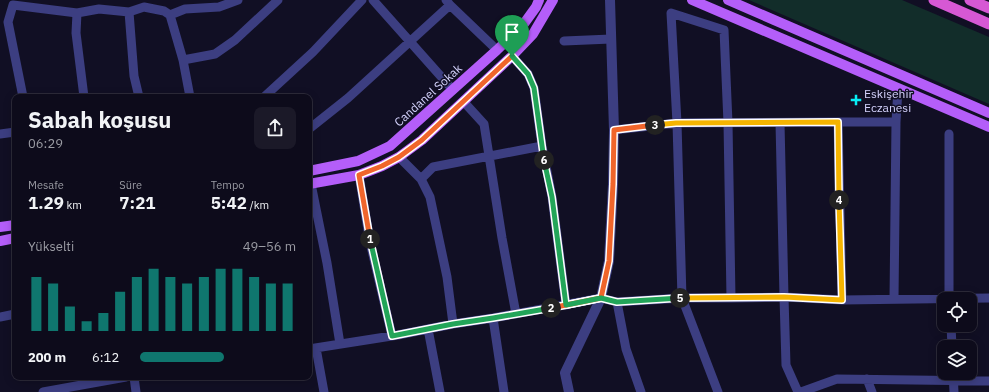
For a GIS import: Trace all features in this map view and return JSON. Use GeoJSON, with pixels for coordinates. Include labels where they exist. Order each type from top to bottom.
{"type":"FeatureCollection","features":[{"type":"Feature","properties":{"kind":"highway"},"geometry":{"type":"LineString","coordinates":[[934,0],[989,24]]}},
{"type":"Feature","properties":{"kind":"highway"},"geometry":{"type":"LineString","coordinates":[[970,0],[989,8]]}},
{"type":"Feature","properties":{"kind":"main road","name":"Candanel Sokak"},"geometry":{"type":"LineString","coordinates":[[312,170],[358,161],[390,146],[523,25],[536,7],[539,0]]}},
{"type":"Feature","properties":{"kind":"main road"},"geometry":{"type":"LineString","coordinates":[[312,184],[359,175],[382,166],[399,157],[422,140],[512,56],[533,34],[553,0]]}},
{"type":"Feature","properties":{"kind":"main road"},"geometry":{"type":"LineString","coordinates":[[692,0],[989,127]]}},
{"type":"Feature","properties":{"kind":"main road"},"geometry":{"type":"LineString","coordinates":[[728,0],[989,113]]}},
{"type":"Feature","properties":{"kind":"main road"},"geometry":{"type":"LineString","coordinates":[[0,227],[12,225]]}},
{"type":"Feature","properties":{"kind":"main road"},"geometry":{"type":"LineString","coordinates":[[0,241],[12,239]]}},
{"type":"Feature","properties":{"kind":"street"},"geometry":{"type":"LineString","coordinates":[[170,15],[185,9],[219,7],[238,0]]}},
{"type":"Feature","properties":{"kind":"street"},"geometry":{"type":"LineString","coordinates":[[182,60],[215,54],[235,40],[278,0]]}},
{"type":"Feature","properties":{"kind":"street"},"geometry":{"type":"LineString","coordinates":[[267,94],[312,52],[362,0]]}},
{"type":"Feature","properties":{"kind":"street"},"geometry":{"type":"LineString","coordinates":[[373,0],[452,90]]}},
{"type":"Feature","properties":{"kind":"street"},"geometry":{"type":"LineString","coordinates":[[569,392],[565,372],[601,298],[609,261],[614,130],[610,0]]}},
{"type":"Feature","properties":{"kind":"street"},"geometry":{"type":"LineString","coordinates":[[312,128],[348,98],[409,42],[448,2],[497,50]]}},
{"type":"Feature","properties":{"kind":"street"},"geometry":{"type":"LineString","coordinates":[[22,94],[8,22],[13,5],[77,13],[99,9],[129,12],[144,7],[164,11],[170,15],[189,94]]}},
{"type":"Feature","properties":{"kind":"street"},"geometry":{"type":"LineString","coordinates":[[129,12],[134,76],[138,94]]}},
{"type":"Feature","properties":{"kind":"street"},"geometry":{"type":"LineString","coordinates":[[77,13],[76,33],[84,94]]}},
{"type":"Feature","properties":{"kind":"street"},"geometry":{"type":"LineString","coordinates":[[718,392],[682,298],[671,13],[724,30],[728,122],[732,298]]}},
{"type":"Feature","properties":{"kind":"street"},"geometry":{"type":"LineString","coordinates":[[564,41],[611,39]]}},
{"type":"Feature","properties":{"kind":"street"},"geometry":{"type":"LineString","coordinates":[[512,56],[528,74],[534,88],[542,146],[552,197],[566,305]]}},
{"type":"Feature","properties":{"kind":"street"},"geometry":{"type":"LineString","coordinates":[[894,299],[896,122],[898,89]]}},
{"type":"Feature","properties":{"kind":"street"},"geometry":{"type":"LineString","coordinates":[[464,101],[484,124],[516,314]]}},
{"type":"Feature","properties":{"kind":"street"},"geometry":{"type":"LineString","coordinates":[[780,122],[786,365],[799,392],[838,379],[937,377]]}},
{"type":"Feature","properties":{"kind":"street"},"geometry":{"type":"LineString","coordinates":[[838,122],[842,300]]}},
{"type":"Feature","properties":{"kind":"street"},"geometry":{"type":"LineString","coordinates":[[614,130],[676,123],[896,122]]}},
{"type":"Feature","properties":{"kind":"street"},"geometry":{"type":"LineString","coordinates":[[0,134],[12,132]]}},
{"type":"Feature","properties":{"kind":"street"},"geometry":{"type":"LineString","coordinates":[[949,134],[949,292]]}},
{"type":"Feature","properties":{"kind":"street"},"geometry":{"type":"LineString","coordinates":[[421,179],[433,167],[542,146]]}},
{"type":"Feature","properties":{"kind":"street"},"geometry":{"type":"LineString","coordinates":[[399,157],[421,179],[430,197],[447,277],[453,324]]}},
{"type":"Feature","properties":{"kind":"street"},"geometry":{"type":"LineString","coordinates":[[359,175],[370,242],[392,336]]}},
{"type":"Feature","properties":{"kind":"street"},"geometry":{"type":"LineString","coordinates":[[312,193],[327,263],[340,344]]}},
{"type":"Feature","properties":{"kind":"street"},"geometry":{"type":"LineString","coordinates":[[324,392],[313,348],[392,336],[601,298],[617,302],[682,298],[784,297],[842,300],[937,299]]}},
{"type":"Feature","properties":{"kind":"street"},"geometry":{"type":"LineString","coordinates":[[977,298],[989,298]]}},
{"type":"Feature","properties":{"kind":"street"},"geometry":{"type":"LineString","coordinates":[[617,302],[626,349],[641,392]]}},
{"type":"Feature","properties":{"kind":"street"},"geometry":{"type":"LineString","coordinates":[[0,317],[12,315]]}},
{"type":"Feature","properties":{"kind":"street"},"geometry":{"type":"LineString","coordinates":[[493,318],[504,392]]}},
{"type":"Feature","properties":{"kind":"street"},"geometry":{"type":"LineString","coordinates":[[428,329],[440,392]]}},
{"type":"Feature","properties":{"kind":"street"},"geometry":{"type":"LineString","coordinates":[[867,379],[872,392]]}},
{"type":"Feature","properties":{"kind":"street"},"geometry":{"type":"LineString","coordinates":[[977,379],[989,381]]}},
{"type":"Feature","properties":{"kind":"street"},"geometry":{"type":"LineString","coordinates":[[43,392],[109,380]]}},
{"type":"Feature","properties":{"kind":"street"},"geometry":{"type":"LineString","coordinates":[[134,380],[136,392]]}},
{"type":"Feature","properties":{"kind":"street"},"geometry":{"type":"LineString","coordinates":[[953,380],[954,392]]}},
{"type":"Feature","properties":{"kind":"green space"},"geometry":{"type":"Polygon","coordinates":[[[749,0],[902,0],[989,37],[989,104],[749,0]]]}},
{"type":"Feature","properties":{"kind":"place","name":"Eskişehir Eczanesi"},"geometry":{"type":"Point","coordinates":[856,100]}},
{"type":"Feature","properties":{"kind":"route"},"geometry":{"type":"LineString","coordinates":[[512,56],[422,140],[399,157],[382,166],[359,175],[370,242],[392,336],[453,324],[516,314],[566,305],[601,298],[609,261],[614,130],[676,123],[838,122],[842,300],[784,297],[682,298],[617,302],[601,298],[566,305],[552,197],[542,146],[534,88],[528,74],[512,56]]}}]}
